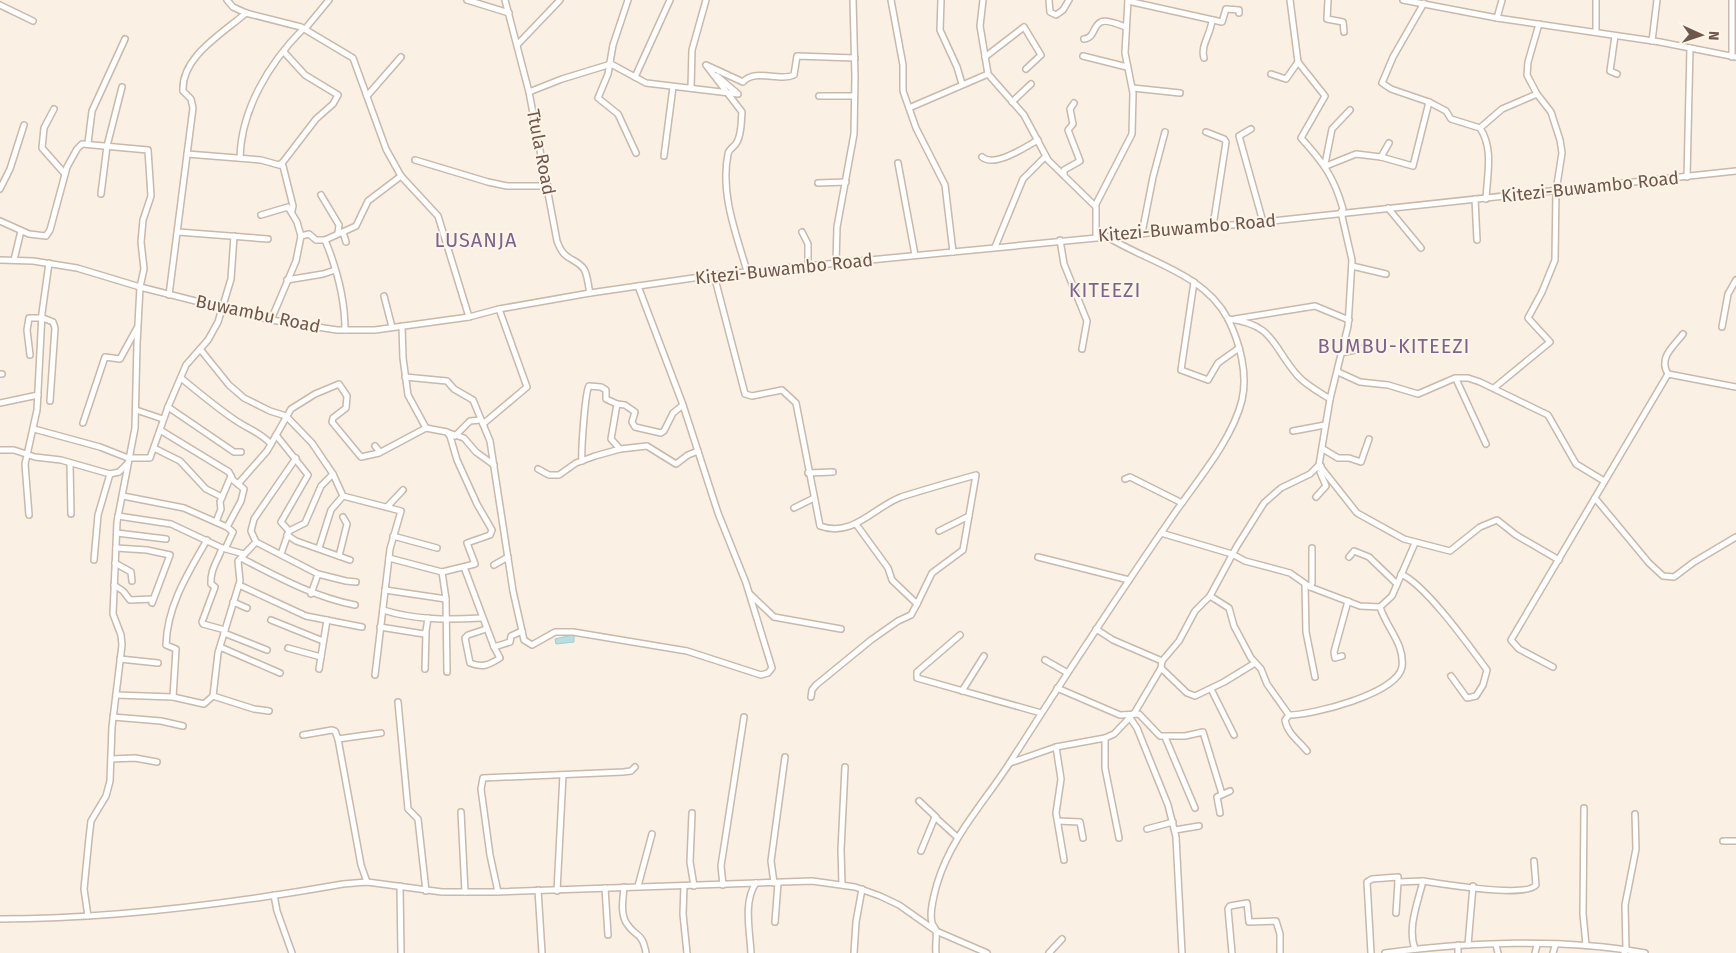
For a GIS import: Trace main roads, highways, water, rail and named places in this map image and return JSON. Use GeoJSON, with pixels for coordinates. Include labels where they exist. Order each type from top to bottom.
{"type":"FeatureCollection","features":[{"type":"Feature","properties":{"kind":"water"},"geometry":{"type":"Polygon","coordinates":[[[574,636],[574,642],[556,644],[555,639],[574,636]]]}},
{"type":"Feature","properties":{"kind":"district","name":"LUSANJA"},"geometry":{"type":"Point","coordinates":[476,240]}},
{"type":"Feature","properties":{"kind":"district","name":"KITEEZI"},"geometry":{"type":"Point","coordinates":[1105,290]}},
{"type":"Feature","properties":{"kind":"district","name":"BUMBU-KITEEZI"},"geometry":{"type":"Point","coordinates":[1394,346]}}]}
